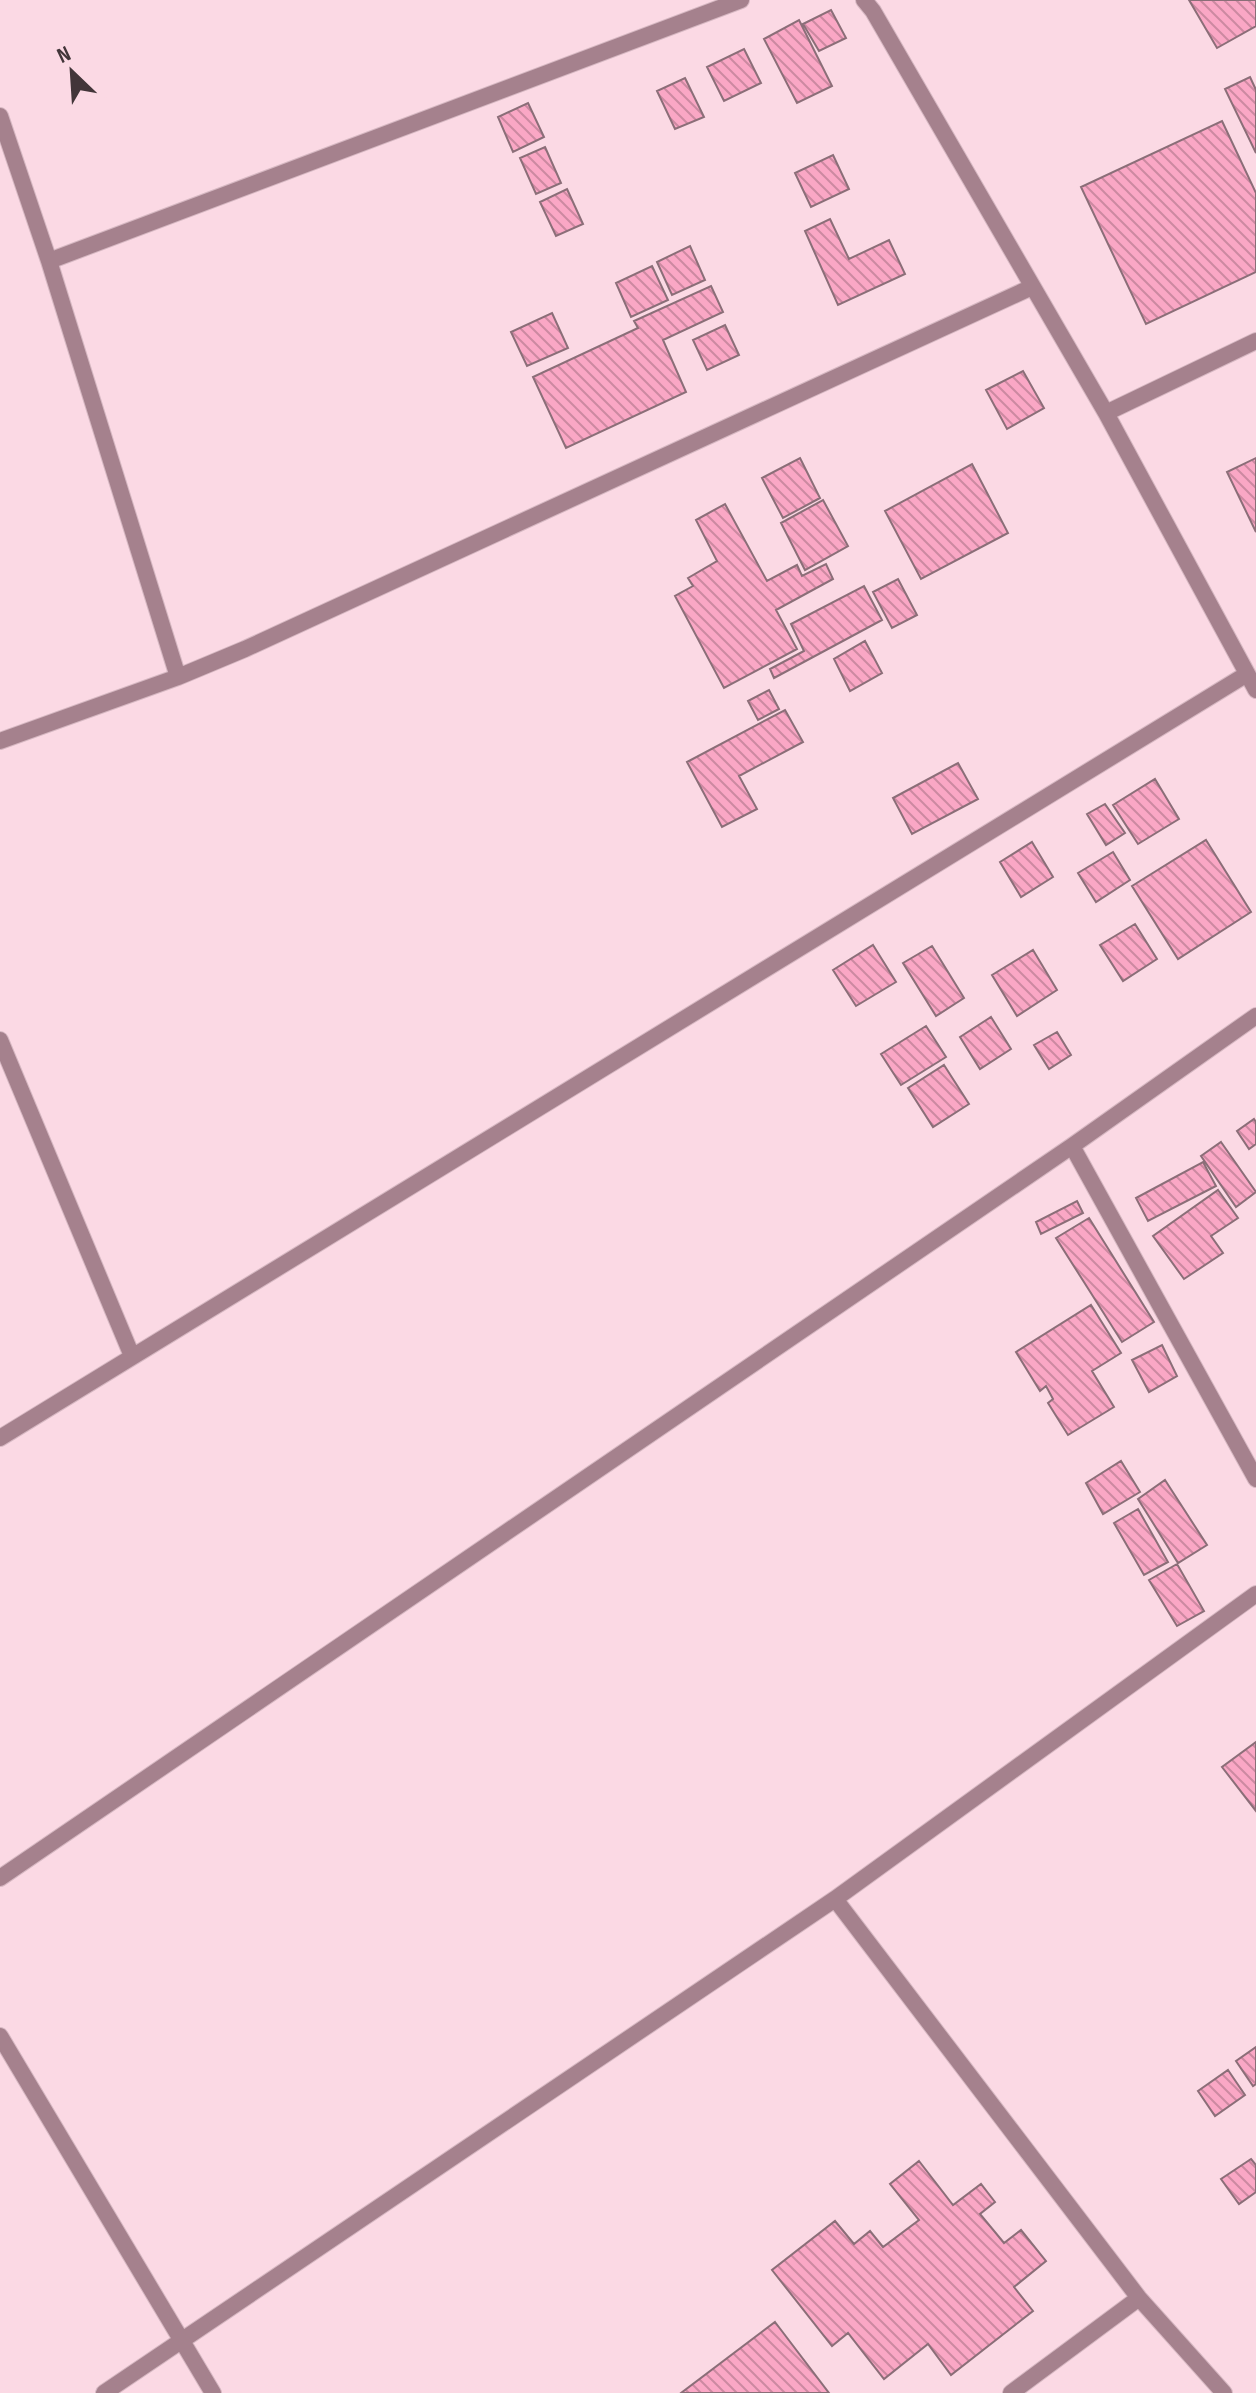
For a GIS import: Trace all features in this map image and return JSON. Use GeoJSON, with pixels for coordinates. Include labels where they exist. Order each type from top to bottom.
{"type":"FeatureCollection","features":[{"type":"Feature","properties":{"kind":"street"},"geometry":{"type":"LineString","coordinates":[[49,261],[741,0]]}},
{"type":"Feature","properties":{"kind":"street"},"geometry":{"type":"LineString","coordinates":[[864,0],[1106,413],[1256,690]]}},
{"type":"Feature","properties":{"kind":"street"},"geometry":{"type":"LineString","coordinates":[[0,116],[49,261],[178,677]]}},
{"type":"Feature","properties":{"kind":"street"},"geometry":{"type":"LineString","coordinates":[[0,741],[178,677],[318,617],[1032,287]]}},
{"type":"Feature","properties":{"kind":"street"},"geometry":{"type":"LineString","coordinates":[[1106,413],[1256,341]]}},
{"type":"Feature","properties":{"kind":"street"},"geometry":{"type":"LineString","coordinates":[[0,1438],[1247,674]]}},
{"type":"Feature","properties":{"kind":"street"},"geometry":{"type":"LineString","coordinates":[[0,1878],[1072,1146],[1256,1016]]}},
{"type":"Feature","properties":{"kind":"street"},"geometry":{"type":"LineString","coordinates":[[0,1040],[132,1356]]}},
{"type":"Feature","properties":{"kind":"street"},"geometry":{"type":"LineString","coordinates":[[1072,1146],[1256,1479]]}},
{"type":"Feature","properties":{"kind":"street"},"geometry":{"type":"LineString","coordinates":[[104,2393],[835,1899],[1256,1594]]}},
{"type":"Feature","properties":{"kind":"street"},"geometry":{"type":"LineString","coordinates":[[835,1899],[1139,2298],[1224,2393]]}},
{"type":"Feature","properties":{"kind":"street"},"geometry":{"type":"LineString","coordinates":[[0,2036],[213,2393]]}},
{"type":"Feature","properties":{"kind":"street"},"geometry":{"type":"LineString","coordinates":[[1011,2393],[1139,2298]]}},
{"type":"Feature","properties":{"kind":"building"},"geometry":{"type":"Polygon","coordinates":[[[1189,0],[1256,0],[1256,26],[1217,48],[1189,0]]]}},
{"type":"Feature","properties":{"kind":"building"},"geometry":{"type":"Polygon","coordinates":[[[831,10],[846,38],[819,51],[803,24],[831,10]]]}},
{"type":"Feature","properties":{"kind":"building"},"geometry":{"type":"Polygon","coordinates":[[[799,20],[832,86],[797,103],[764,39],[799,20]]]}},
{"type":"Feature","properties":{"kind":"building"},"geometry":{"type":"Polygon","coordinates":[[[744,49],[761,83],[724,101],[707,67],[744,49]]]}},
{"type":"Feature","properties":{"kind":"building"},"geometry":{"type":"Polygon","coordinates":[[[1250,77],[1256,90],[1256,153],[1225,89],[1250,77]]]}},
{"type":"Feature","properties":{"kind":"building"},"geometry":{"type":"Polygon","coordinates":[[[685,78],[704,117],[675,129],[657,91],[685,78]]]}},
{"type":"Feature","properties":{"kind":"building"},"geometry":{"type":"Polygon","coordinates":[[[528,103],[544,137],[513,152],[498,117],[528,103]]]}},
{"type":"Feature","properties":{"kind":"building"},"geometry":{"type":"Polygon","coordinates":[[[1222,121],[1256,193],[1256,272],[1146,324],[1081,187],[1222,121]]]}},
{"type":"Feature","properties":{"kind":"building"},"geometry":{"type":"Polygon","coordinates":[[[545,147],[561,183],[536,194],[520,158],[545,147]]]}},
{"type":"Feature","properties":{"kind":"building"},"geometry":{"type":"Polygon","coordinates":[[[833,155],[849,189],[811,207],[795,173],[833,155]]]}},
{"type":"Feature","properties":{"kind":"building"},"geometry":{"type":"Polygon","coordinates":[[[567,189],[583,224],[556,236],[540,202],[567,189]]]}},
{"type":"Feature","properties":{"kind":"building"},"geometry":{"type":"Polygon","coordinates":[[[830,219],[849,259],[889,240],[905,274],[838,305],[805,231],[830,219]]]}},
{"type":"Feature","properties":{"kind":"building"},"geometry":{"type":"Polygon","coordinates":[[[690,246],[705,280],[672,295],[657,262],[690,246]]]}},
{"type":"Feature","properties":{"kind":"building"},"geometry":{"type":"Polygon","coordinates":[[[652,266],[668,300],[631,317],[616,283],[652,266]]]}},
{"type":"Feature","properties":{"kind":"building"},"geometry":{"type":"Polygon","coordinates":[[[711,286],[723,312],[663,340],[686,392],[566,448],[533,377],[638,328],[634,321],[711,286]]]}},
{"type":"Feature","properties":{"kind":"building"},"geometry":{"type":"Polygon","coordinates":[[[552,313],[568,348],[527,366],[511,332],[552,313]]]}},
{"type":"Feature","properties":{"kind":"building"},"geometry":{"type":"Polygon","coordinates":[[[725,325],[739,355],[707,370],[693,340],[725,325]]]}},
{"type":"Feature","properties":{"kind":"building"},"geometry":{"type":"Polygon","coordinates":[[[1023,371],[1044,408],[1007,429],[986,390],[1023,371]]]}},
{"type":"Feature","properties":{"kind":"building"},"geometry":{"type":"Polygon","coordinates":[[[800,458],[820,498],[783,518],[762,478],[800,458]]]}},
{"type":"Feature","properties":{"kind":"building"},"geometry":{"type":"Polygon","coordinates":[[[1256,458],[1256,532],[1227,472],[1256,458]]]}},
{"type":"Feature","properties":{"kind":"building"},"geometry":{"type":"Polygon","coordinates":[[[972,464],[1008,533],[921,579],[885,511],[972,464]]]}},
{"type":"Feature","properties":{"kind":"building"},"geometry":{"type":"Polygon","coordinates":[[[823,500],[848,546],[805,570],[781,523],[823,500]]]}},
{"type":"Feature","properties":{"kind":"building"},"geometry":{"type":"Polygon","coordinates":[[[725,504],[767,581],[797,565],[802,576],[826,564],[833,579],[776,610],[797,649],[724,688],[675,596],[693,586],[688,578],[717,561],[696,520],[725,504]]]}},
{"type":"Feature","properties":{"kind":"building"},"geometry":{"type":"Polygon","coordinates":[[[898,579],[917,615],[892,628],[873,592],[898,579]]]}},
{"type":"Feature","properties":{"kind":"building"},"geometry":{"type":"Polygon","coordinates":[[[864,586],[882,620],[774,678],[770,669],[804,651],[791,624],[864,586]]]}},
{"type":"Feature","properties":{"kind":"building"},"geometry":{"type":"Polygon","coordinates":[[[865,641],[882,673],[850,691],[834,659],[865,641]]]}},
{"type":"Feature","properties":{"kind":"building"},"geometry":{"type":"Polygon","coordinates":[[[769,690],[779,709],[758,720],[748,701],[769,690]]]}},
{"type":"Feature","properties":{"kind":"building"},"geometry":{"type":"Polygon","coordinates":[[[785,710],[803,742],[739,776],[757,809],[722,827],[687,762],[785,710]]]}},
{"type":"Feature","properties":{"kind":"building"},"geometry":{"type":"Polygon","coordinates":[[[958,763],[978,799],[912,834],[893,798],[958,763]]]}},
{"type":"Feature","properties":{"kind":"building"},"geometry":{"type":"Polygon","coordinates":[[[1155,779],[1179,819],[1138,844],[1113,805],[1155,779]]]}},
{"type":"Feature","properties":{"kind":"building"},"geometry":{"type":"Polygon","coordinates":[[[1105,804],[1125,833],[1106,845],[1087,814],[1105,804]]]}},
{"type":"Feature","properties":{"kind":"building"},"geometry":{"type":"Polygon","coordinates":[[[1206,840],[1251,912],[1178,959],[1132,886],[1206,840]]]}},
{"type":"Feature","properties":{"kind":"building"},"geometry":{"type":"Polygon","coordinates":[[[1032,842],[1053,877],[1021,897],[1000,862],[1032,842]]]}},
{"type":"Feature","properties":{"kind":"building"},"geometry":{"type":"Polygon","coordinates":[[[1113,852],[1130,880],[1096,902],[1078,873],[1113,852]]]}},
{"type":"Feature","properties":{"kind":"building"},"geometry":{"type":"Polygon","coordinates":[[[1135,924],[1157,959],[1123,981],[1100,945],[1135,924]]]}},
{"type":"Feature","properties":{"kind":"building"},"geometry":{"type":"Polygon","coordinates":[[[873,945],[896,982],[856,1006],[833,970],[873,945]]]}},
{"type":"Feature","properties":{"kind":"building"},"geometry":{"type":"Polygon","coordinates":[[[932,946],[964,998],[936,1016],[903,963],[932,946]]]}},
{"type":"Feature","properties":{"kind":"building"},"geometry":{"type":"Polygon","coordinates":[[[1033,950],[1057,990],[1017,1016],[992,975],[1033,950]]]}},
{"type":"Feature","properties":{"kind":"building"},"geometry":{"type":"Polygon","coordinates":[[[991,1017],[1011,1049],[980,1069],[960,1037],[991,1017]]]}},
{"type":"Feature","properties":{"kind":"building"},"geometry":{"type":"Polygon","coordinates":[[[926,1026],[946,1057],[901,1085],[881,1054],[926,1026]]]}},
{"type":"Feature","properties":{"kind":"building"},"geometry":{"type":"Polygon","coordinates":[[[1057,1032],[1071,1055],[1049,1069],[1034,1045],[1057,1032]]]}},
{"type":"Feature","properties":{"kind":"building"},"geometry":{"type":"Polygon","coordinates":[[[944,1065],[969,1104],[933,1127],[908,1088],[944,1065]]]}},
{"type":"Feature","properties":{"kind":"building"},"geometry":{"type":"Polygon","coordinates":[[[1254,1119],[1256,1144],[1249,1149],[1237,1131],[1254,1119]]]}},
{"type":"Feature","properties":{"kind":"building"},"geometry":{"type":"Polygon","coordinates":[[[1221,1142],[1256,1192],[1236,1207],[1201,1156],[1221,1142]]]}},
{"type":"Feature","properties":{"kind":"building"},"geometry":{"type":"Polygon","coordinates":[[[1203,1162],[1216,1186],[1148,1221],[1136,1198],[1203,1162]]]}},
{"type":"Feature","properties":{"kind":"building"},"geometry":{"type":"Polygon","coordinates":[[[1218,1190],[1238,1218],[1211,1236],[1223,1253],[1184,1279],[1153,1236],[1218,1190]]]}},
{"type":"Feature","properties":{"kind":"building"},"geometry":{"type":"Polygon","coordinates":[[[1077,1201],[1083,1213],[1041,1234],[1036,1222],[1077,1201]]]}},
{"type":"Feature","properties":{"kind":"building"},"geometry":{"type":"Polygon","coordinates":[[[1089,1218],[1154,1322],[1122,1342],[1056,1238],[1089,1218]]]}},
{"type":"Feature","properties":{"kind":"building"},"geometry":{"type":"Polygon","coordinates":[[[1091,1305],[1121,1353],[1092,1371],[1114,1407],[1068,1435],[1048,1403],[1053,1399],[1046,1386],[1040,1391],[1016,1352],[1091,1305]]]}},
{"type":"Feature","properties":{"kind":"building"},"geometry":{"type":"Polygon","coordinates":[[[1162,1345],[1177,1376],[1149,1392],[1132,1360],[1162,1345]]]}},
{"type":"Feature","properties":{"kind":"building"},"geometry":{"type":"Polygon","coordinates":[[[1121,1461],[1140,1492],[1103,1514],[1086,1483],[1121,1461]]]}},
{"type":"Feature","properties":{"kind":"building"},"geometry":{"type":"Polygon","coordinates":[[[1165,1480],[1207,1545],[1178,1563],[1138,1499],[1165,1480]]]}},
{"type":"Feature","properties":{"kind":"building"},"geometry":{"type":"Polygon","coordinates":[[[1138,1509],[1168,1562],[1144,1575],[1114,1523],[1138,1509]]]}},
{"type":"Feature","properties":{"kind":"building"},"geometry":{"type":"Polygon","coordinates":[[[1177,1564],[1204,1611],[1177,1626],[1149,1580],[1177,1564]]]}},
{"type":"Feature","properties":{"kind":"building"},"geometry":{"type":"Polygon","coordinates":[[[1256,1742],[1256,1811],[1222,1767],[1256,1742]]]}},
{"type":"Feature","properties":{"kind":"building"},"geometry":{"type":"Polygon","coordinates":[[[1256,2047],[1256,2084],[1253,2086],[1236,2061],[1256,2047]]]}},
{"type":"Feature","properties":{"kind":"building"},"geometry":{"type":"Polygon","coordinates":[[[1228,2070],[1245,2095],[1215,2116],[1198,2091],[1228,2070]]]}},
{"type":"Feature","properties":{"kind":"building"},"geometry":{"type":"Polygon","coordinates":[[[1251,2159],[1256,2165],[1256,2192],[1239,2204],[1221,2179],[1251,2159]]]}},
{"type":"Feature","properties":{"kind":"building"},"geometry":{"type":"Polygon","coordinates":[[[919,2161],[953,2205],[981,2184],[995,2202],[980,2214],[1004,2243],[1021,2230],[1046,2261],[1014,2287],[1033,2311],[951,2375],[928,2344],[884,2379],[848,2333],[832,2346],[772,2270],[835,2221],[854,2244],[870,2231],[883,2247],[919,2220],[890,2184],[919,2161]]]}},
{"type":"Feature","properties":{"kind":"building"},"geometry":{"type":"Polygon","coordinates":[[[775,2322],[829,2393],[681,2393],[775,2322]]]}}]}
